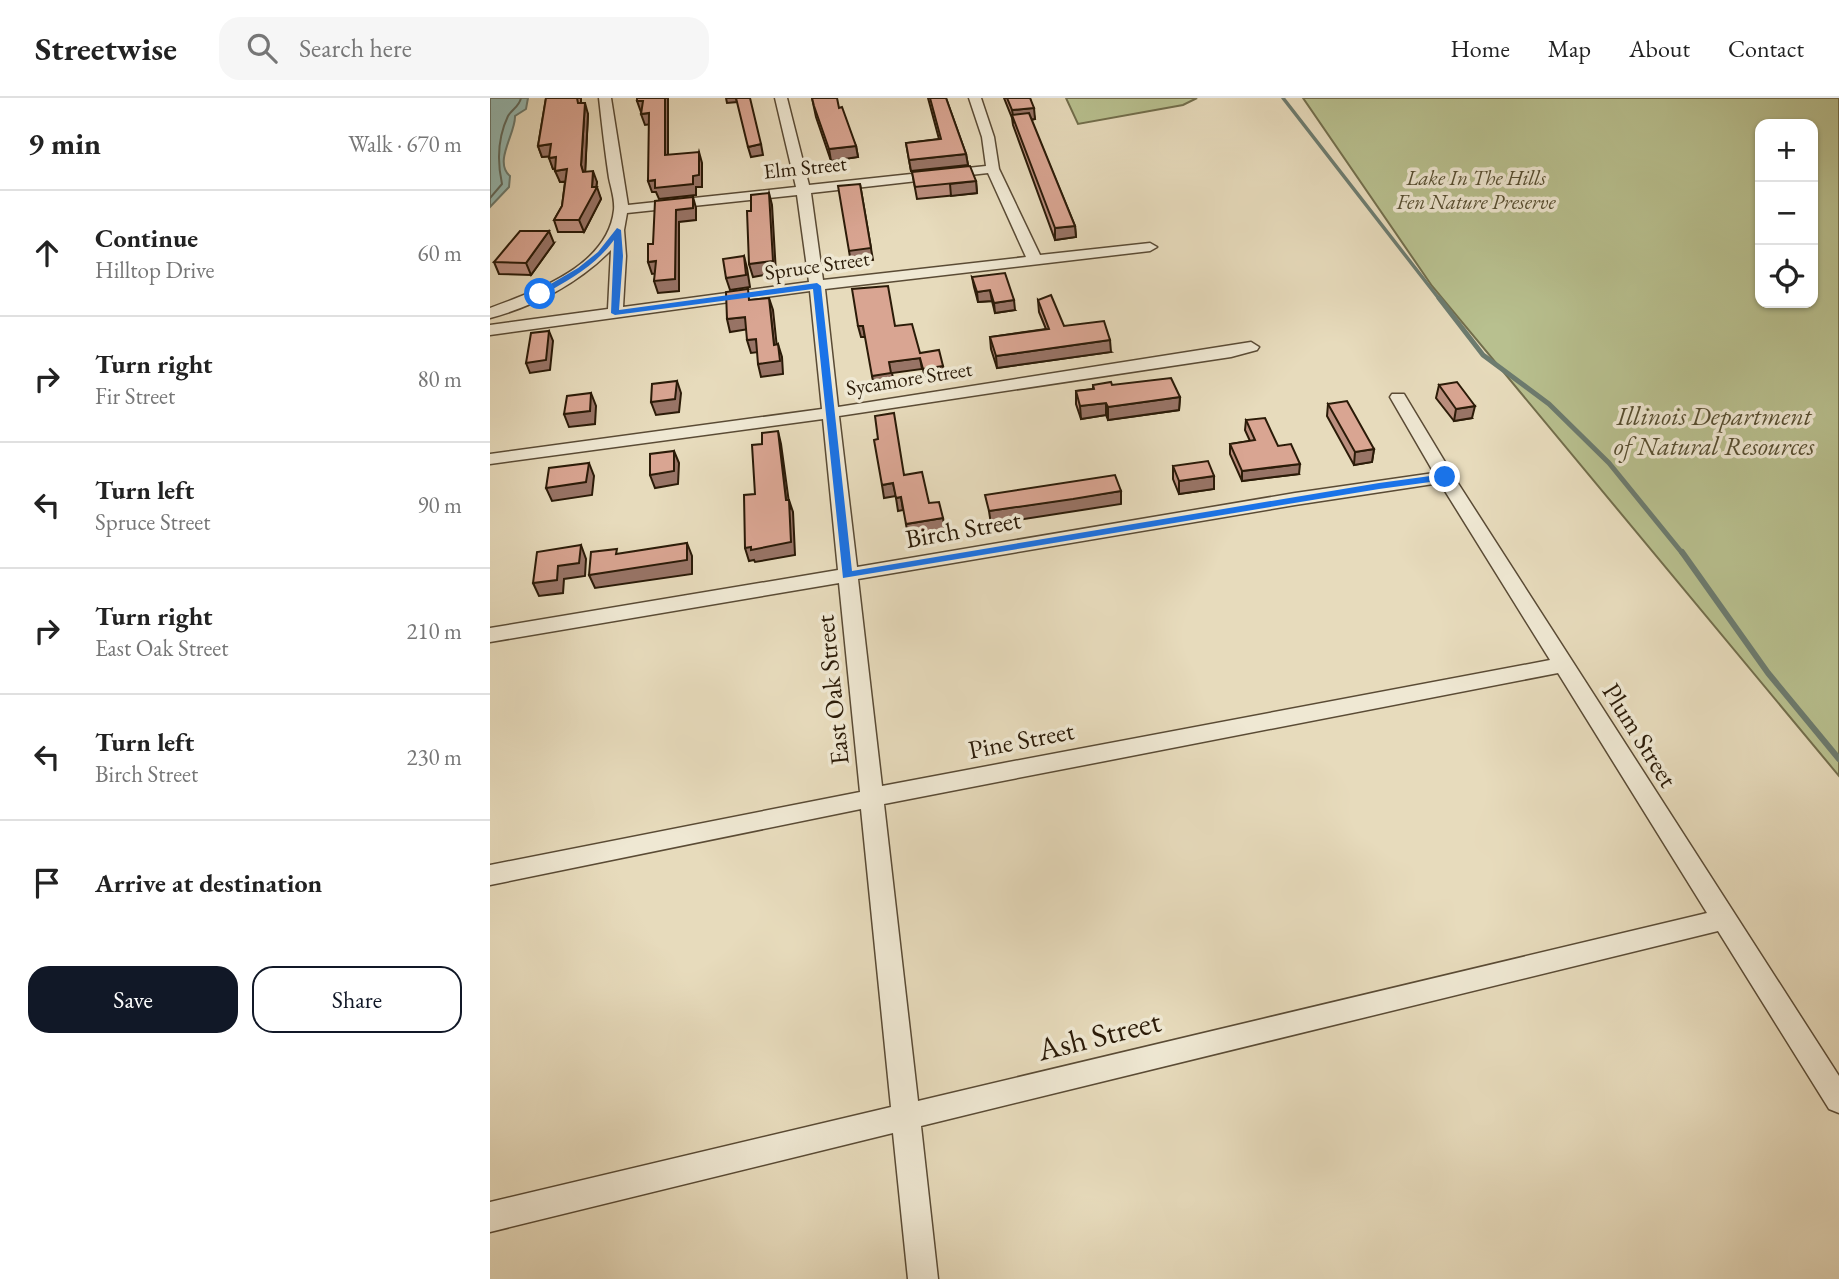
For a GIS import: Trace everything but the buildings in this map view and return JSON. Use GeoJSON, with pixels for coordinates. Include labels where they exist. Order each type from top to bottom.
{"type":"FeatureCollection","features":[{"type":"Feature","properties":{"kind":"street"},"geometry":{"type":"LineString","coordinates":[[605,98],[621,210],[617,230],[619,256],[615,313]]}},
{"type":"Feature","properties":{"kind":"street","name":"East Oak Street"},"geometry":{"type":"LineString","coordinates":[[781,98],[792,130],[804,188],[817,286],[908,1118],[923,1279]]}},
{"type":"Feature","properties":{"kind":"street"},"geometry":{"type":"LineString","coordinates":[[975,98],[988,138],[993,169],[1035,261]]}},
{"type":"Feature","properties":{"kind":"street","name":"Elm Street"},"geometry":{"type":"LineString","coordinates":[[621,210],[993,169]]}},
{"type":"Feature","properties":{"kind":"street"},"geometry":{"type":"LineString","coordinates":[[490,313],[540,294],[581,270],[600,254],[617,230]]}},
{"type":"Feature","properties":{"kind":"street","name":"Spruce Street"},"geometry":{"type":"LineString","coordinates":[[490,330],[817,286],[1150,247]]}},
{"type":"Feature","properties":{"kind":"street","name":"Sycamore Street"},"geometry":{"type":"LineString","coordinates":[[490,459],[829,414],[1251,347]]}},
{"type":"Feature","properties":{"kind":"street","name":"Plum Street"},"geometry":{"type":"LineString","coordinates":[[1398,397],[1445,477],[1839,1100]]}},
{"type":"Feature","properties":{"kind":"street","name":"Birch Street"},"geometry":{"type":"LineString","coordinates":[[490,635],[1355,489],[1445,477]]}},
{"type":"Feature","properties":{"kind":"street","name":"Pine Street"},"geometry":{"type":"LineString","coordinates":[[490,875],[872,797],[1563,665]]}},
{"type":"Feature","properties":{"kind":"street","name":"Ash Street"},"geometry":{"type":"LineString","coordinates":[[490,1217],[1724,919]]}},
{"type":"Feature","properties":{"kind":"green space"},"geometry":{"type":"Polygon","coordinates":[[[1066,98],[1197,98],[1183,105],[1078,124],[1066,98]]]}},
{"type":"Feature","properties":{"kind":"green space"},"geometry":{"type":"Polygon","coordinates":[[[1303,98],[1839,98],[1839,776],[1432,286],[1303,98]]]}},
{"type":"Feature","properties":{"kind":"water"},"geometry":{"type":"Polygon","coordinates":[[[490,98],[528,98],[526,109],[515,116],[504,155],[505,170],[510,176],[509,187],[490,207],[490,98]]]}},
{"type":"Feature","properties":{"kind":"waterway"},"geometry":{"type":"LineString","coordinates":[[1283,98],[1440,300]]}},
{"type":"Feature","properties":{"kind":"waterway"},"geometry":{"type":"LineString","coordinates":[[1439,298],[1483,355],[1549,404],[1609,463],[1683,554]]}},
{"type":"Feature","properties":{"kind":"waterway"},"geometry":{"type":"LineString","coordinates":[[1682,552],[1768,673],[1839,759]]}},
{"type":"Feature","properties":{"kind":"route"},"geometry":{"type":"LineString","coordinates":[[540,294],[581,270],[600,254],[617,230],[619,256],[615,313],[817,286],[847,576],[1445,477]]}},
{"type":"Feature","properties":{"kind":"park label","name":"Lake In The Hills Fen Nature Preserve"},"geometry":{"type":"Point","coordinates":[1476,189]}},
{"type":"Feature","properties":{"kind":"park label","name":"Illinois Department of Natural Resources"},"geometry":{"type":"Point","coordinates":[1714,431]}}]}
